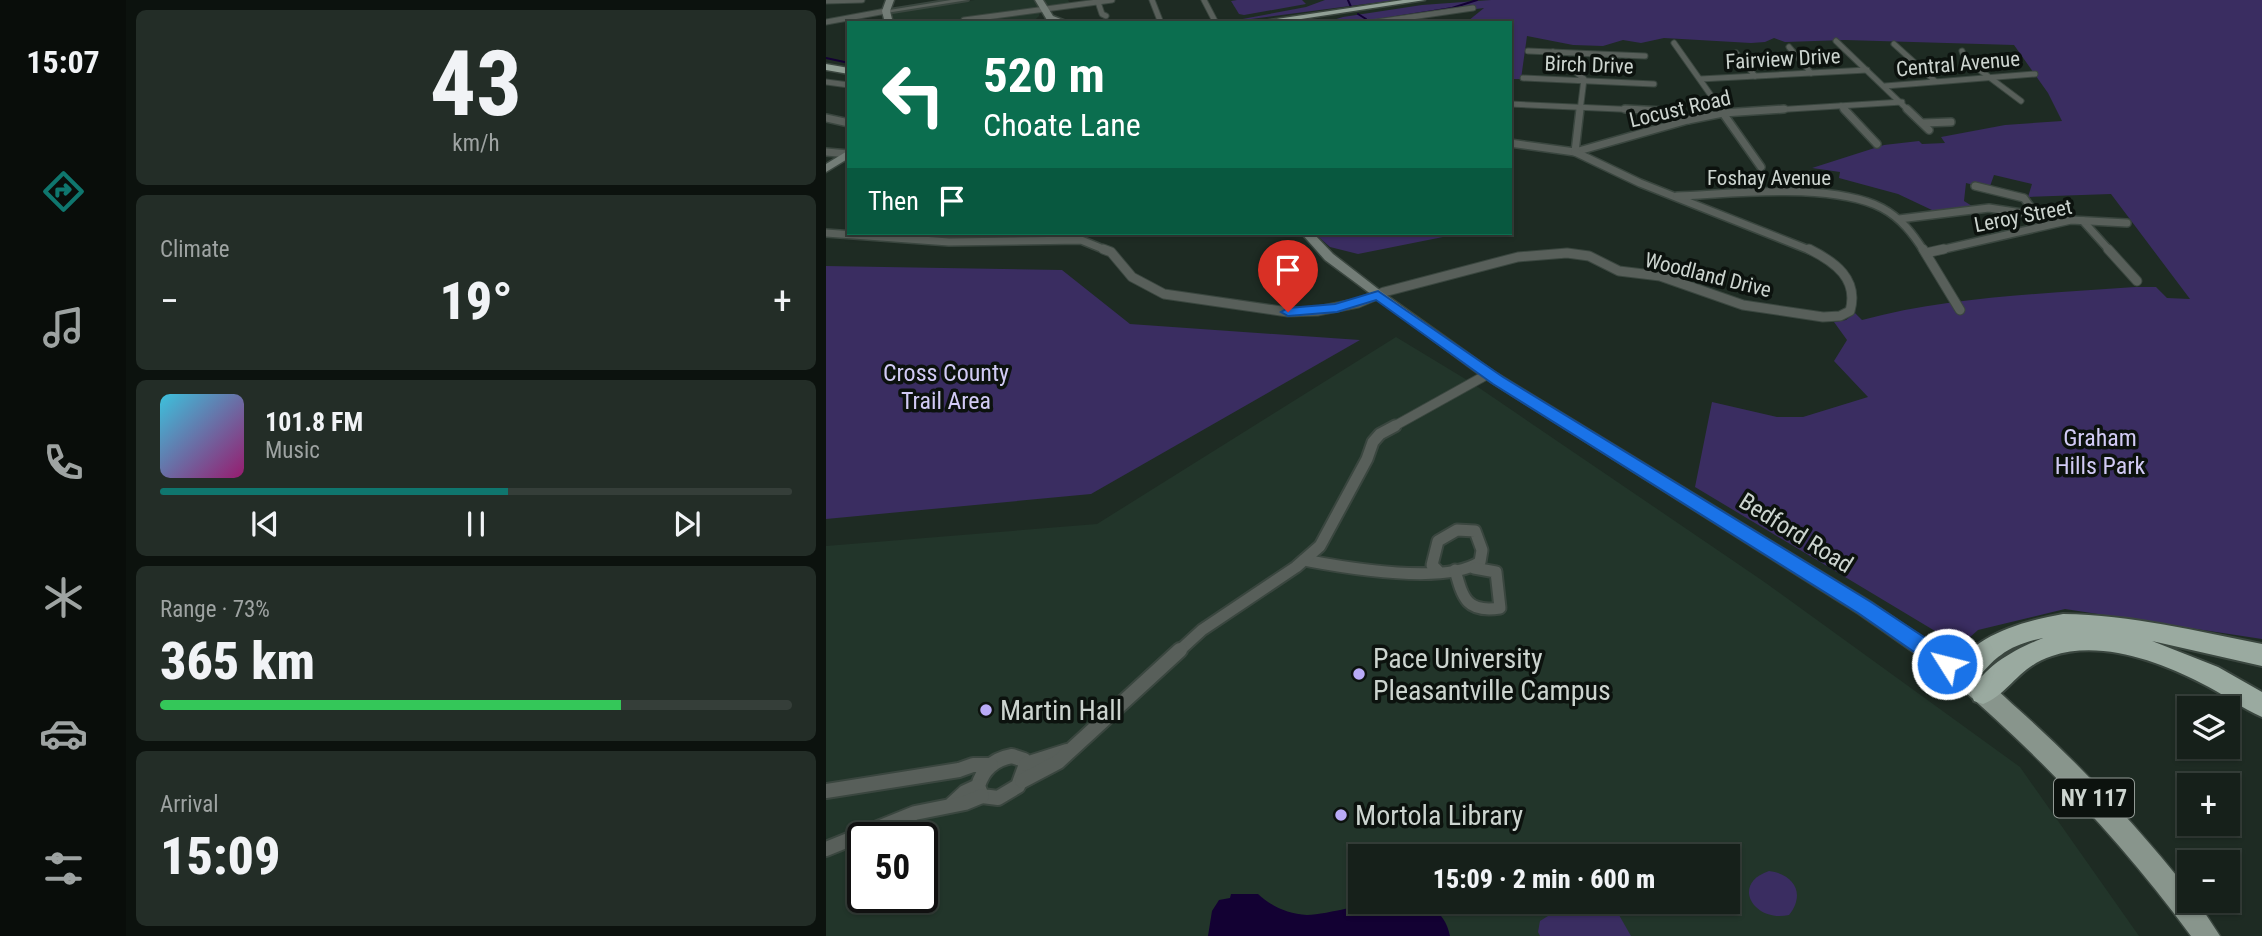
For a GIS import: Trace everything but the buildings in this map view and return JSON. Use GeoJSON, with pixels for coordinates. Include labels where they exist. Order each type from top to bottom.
{"type":"FeatureCollection","features":[{"type":"Feature","properties":{"kind":"highway"},"geometry":{"type":"LineString","coordinates":[[1269,21],[1421,0]]}},
{"type":"Feature","properties":{"kind":"highway"},"geometry":{"type":"LineString","coordinates":[[1282,21],[1432,0]]}},
{"type":"Feature","properties":{"kind":"highway"},"geometry":{"type":"LineString","coordinates":[[826,69],[847,73]]}},
{"type":"Feature","properties":{"kind":"highway"},"geometry":{"type":"LineString","coordinates":[[1963,676],[1983,654],[2007,638],[2039,627],[2067,623],[2119,627],[2262,655]]}},
{"type":"Feature","properties":{"kind":"highway"},"geometry":{"type":"LineString","coordinates":[[1983,693],[2007,669],[2031,653],[2059,644],[2090,642],[2127,646],[2176,659],[2224,682],[2262,705]]}},
{"type":"Feature","properties":{"kind":"main road"},"geometry":{"type":"LineString","coordinates":[[888,21],[886,11],[890,0]]}},
{"type":"Feature","properties":{"kind":"main road"},"geometry":{"type":"LineString","coordinates":[[1039,0],[1042,18]]}},
{"type":"Feature","properties":{"kind":"main road"},"geometry":{"type":"LineString","coordinates":[[826,169],[847,155]]}},
{"type":"Feature","properties":{"kind":"main road","name":"Bedford Road"},"geometry":{"type":"LineString","coordinates":[[1309,235],[1329,257],[1488,374],[1865,608],[1963,676],[2051,754],[2105,809],[2165,880],[2207,936]]}},
{"type":"Feature","properties":{"kind":"street"},"geometry":{"type":"LineString","coordinates":[[826,1],[862,0]]}},
{"type":"Feature","properties":{"kind":"street"},"geometry":{"type":"LineString","coordinates":[[898,0],[899,3],[922,6]]}},
{"type":"Feature","properties":{"kind":"street"},"geometry":{"type":"LineString","coordinates":[[826,22],[965,0]]}},
{"type":"Feature","properties":{"kind":"street"},"geometry":{"type":"LineString","coordinates":[[964,20],[1042,18],[1112,0]]}},
{"type":"Feature","properties":{"kind":"street"},"geometry":{"type":"LineString","coordinates":[[1152,0],[1160,21]]}},
{"type":"Feature","properties":{"kind":"street"},"geometry":{"type":"LineString","coordinates":[[1204,0],[1215,21]]}},
{"type":"Feature","properties":{"kind":"street"},"geometry":{"type":"LineString","coordinates":[[1098,2],[1102,14],[1106,16]]}},
{"type":"Feature","properties":{"kind":"street"},"geometry":{"type":"LineString","coordinates":[[1384,21],[1473,8]]}},
{"type":"Feature","properties":{"kind":"street"},"geometry":{"type":"LineString","coordinates":[[1836,41],[1929,130]]}},
{"type":"Feature","properties":{"kind":"street"},"geometry":{"type":"LineString","coordinates":[[1674,43],[1761,167]]}},
{"type":"Feature","properties":{"kind":"street"},"geometry":{"type":"LineString","coordinates":[[1894,44],[1935,81]]}},
{"type":"Feature","properties":{"kind":"street"},"geometry":{"type":"LineString","coordinates":[[1789,47],[1811,73]]}},
{"type":"Feature","properties":{"kind":"street"},"geometry":{"type":"LineString","coordinates":[[1528,51],[1645,56]]}},
{"type":"Feature","properties":{"kind":"street"},"geometry":{"type":"LineString","coordinates":[[1962,51],[1965,59],[2021,101]]}},
{"type":"Feature","properties":{"kind":"street"},"geometry":{"type":"LineString","coordinates":[[1553,52],[1580,74],[1584,81],[1575,152]]}},
{"type":"Feature","properties":{"kind":"street"},"geometry":{"type":"LineString","coordinates":[[1736,53],[1755,76]]}},
{"type":"Feature","properties":{"kind":"street","name":"Fairview Drive"},"geometry":{"type":"LineString","coordinates":[[1700,79],[1867,70]]}},
{"type":"Feature","properties":{"kind":"street","name":"Central Avenue"},"geometry":{"type":"LineString","coordinates":[[1885,86],[2035,74]]}},
{"type":"Feature","properties":{"kind":"street","name":"Birch Drive"},"geometry":{"type":"LineString","coordinates":[[1523,78],[1654,84]]}},
{"type":"Feature","properties":{"kind":"street"},"geometry":{"type":"LineString","coordinates":[[826,82],[847,85]]}},
{"type":"Feature","properties":{"kind":"street","name":"Locust Road"},"geometry":{"type":"LineString","coordinates":[[1512,143],[1575,152],[1688,120],[1723,113],[1902,102]]}},
{"type":"Feature","properties":{"kind":"street"},"geometry":{"type":"LineString","coordinates":[[1512,104],[1663,111],[1688,120]]}},
{"type":"Feature","properties":{"kind":"street"},"geometry":{"type":"LineString","coordinates":[[1841,106],[1877,144]]}},
{"type":"Feature","properties":{"kind":"street"},"geometry":{"type":"LineString","coordinates":[[826,118],[847,123]]}},
{"type":"Feature","properties":{"kind":"street"},"geometry":{"type":"LineString","coordinates":[[1923,123],[1951,122]]}},
{"type":"Feature","properties":{"kind":"street"},"geometry":{"type":"LineString","coordinates":[[826,152],[847,154]]}},
{"type":"Feature","properties":{"kind":"street","name":"Foshay Avenue"},"geometry":{"type":"LineString","coordinates":[[1575,152],[1673,196],[1796,193],[1833,195],[1865,203],[1899,219],[1926,253],[1960,310]]}},
{"type":"Feature","properties":{"kind":"street"},"geometry":{"type":"LineString","coordinates":[[1975,186],[2024,198],[2037,216]]}},
{"type":"Feature","properties":{"kind":"street","name":"Woodland Drive"},"geometry":{"type":"LineString","coordinates":[[1378,295],[1518,257],[1567,253],[1589,256],[1619,271],[1660,276],[1743,305],[1823,317],[1840,316],[1850,312],[1854,303],[1847,278],[1818,253],[1673,196]]}},
{"type":"Feature","properties":{"kind":"street"},"geometry":{"type":"LineString","coordinates":[[1899,219],[1982,208],[2071,220]]}},
{"type":"Feature","properties":{"kind":"street","name":"Leroy Street"},"geometry":{"type":"LineString","coordinates":[[1926,253],[2071,220],[2127,222]]}},
{"type":"Feature","properties":{"kind":"street"},"geometry":{"type":"LineString","coordinates":[[2082,221],[2137,281]]}},
{"type":"Feature","properties":{"kind":"street"},"geometry":{"type":"LineString","coordinates":[[826,233],[847,235]]}},
{"type":"Feature","properties":{"kind":"street"},"geometry":{"type":"LineString","coordinates":[[853,235],[948,242],[1081,240],[1111,252],[1132,276],[1147,288],[1164,294],[1288,312],[1337,308],[1378,295]]}},
{"type":"Feature","properties":{"kind":"street"},"geometry":{"type":"LineString","coordinates":[[959,770],[992,800],[1005,796],[1022,781],[1058,762],[1202,630],[1304,560],[1320,546],[1367,459],[1373,442],[1379,436],[1488,374]]}},
{"type":"Feature","properties":{"kind":"street"},"geometry":{"type":"LineString","coordinates":[[1438,571],[1432,565],[1432,551],[1438,538],[1448,531],[1462,528],[1475,531],[1483,551],[1480,563],[1474,568]]}},
{"type":"Feature","properties":{"kind":"street"},"geometry":{"type":"LineString","coordinates":[[1304,560],[1334,567],[1411,573],[1474,568],[1496,572],[1500,608],[1482,611],[1472,607],[1455,570]]}},
{"type":"Feature","properties":{"kind":"street"},"geometry":{"type":"LineString","coordinates":[[1026,764],[1067,751]]}},
{"type":"Feature","properties":{"kind":"street"},"geometry":{"type":"LineString","coordinates":[[826,790],[959,770],[974,765],[990,765],[1012,755],[1024,760],[1026,764],[1022,781]]}},
{"type":"Feature","properties":{"kind":"street"},"geometry":{"type":"LineString","coordinates":[[826,849],[915,813],[965,803],[980,787],[990,765]]}},
{"type":"Feature","properties":{"kind":"shaded area"},"geometry":{"type":"Polygon","coordinates":[[[975,0],[1068,0],[1071,5],[1040,10],[1034,21],[893,21],[891,12],[975,0]]]}},
{"type":"Feature","properties":{"kind":"shaded area","name":"Pace University Pleasantville Campus"},"geometry":{"type":"Polygon","coordinates":[[[1396,337],[1472,383],[1763,581],[2020,767],[2139,936],[826,936],[826,546],[1097,524],[1396,337]]]}},
{"type":"Feature","properties":{"kind":"shaded area"},"geometry":{"type":"Polygon","coordinates":[[[1231,894],[1258,894],[1281,909],[1307,915],[1348,908],[1348,914],[1438,914],[1450,936],[1208,936],[1212,911],[1219,900],[1230,898],[1231,894]]]}},
{"type":"Feature","properties":{"kind":"green space"},"geometry":{"type":"Polygon","coordinates":[[[1302,0],[1306,4],[1244,15],[1239,14],[1231,1],[1302,0]]]}},
{"type":"Feature","properties":{"kind":"green space"},"geometry":{"type":"Polygon","coordinates":[[[1325,0],[1396,0],[1232,21],[1306,7],[1325,0]]]}},
{"type":"Feature","properties":{"kind":"green space","name":"Graham Hills Park"},"geometry":{"type":"Polygon","coordinates":[[[1491,0],[2262,0],[2262,639],[2065,609],[1978,630],[1960,646],[1695,487],[1712,402],[1777,417],[1803,417],[1868,397],[1834,361],[1847,340],[1834,322],[1846,320],[1855,313],[1862,320],[1964,301],[2135,287],[2156,287],[2167,298],[2190,299],[2111,194],[2028,197],[2032,184],[1994,175],[1989,189],[1966,183],[1964,201],[1972,206],[1934,211],[1898,194],[1839,178],[1840,172],[1812,168],[1884,145],[1919,141],[1922,144],[1945,143],[1941,137],[2005,125],[2062,121],[2048,93],[2014,45],[1845,40],[1785,42],[1774,38],[1751,43],[1664,38],[1641,43],[1623,40],[1603,46],[1573,45],[1527,36],[1521,79],[1512,79],[1512,21],[1468,21],[1484,8],[1383,21],[1330,21],[1422,5],[1491,0]]]}},
{"type":"Feature","properties":{"kind":"green space"},"geometry":{"type":"Polygon","coordinates":[[[1316,235],[1453,235],[1358,254],[1330,247],[1316,235]]]}},
{"type":"Feature","properties":{"kind":"green space","name":"Cross County Trail Area"},"geometry":{"type":"Polygon","coordinates":[[[826,266],[1062,270],[1130,324],[1360,340],[1091,494],[826,519],[826,266]]]}},
{"type":"Feature","properties":{"kind":"green space"},"geometry":{"type":"Polygon","coordinates":[[[1769,871],[1785,876],[1795,886],[1797,900],[1789,915],[1776,916],[1766,913],[1751,901],[1751,884],[1757,877],[1769,871]]]}},
{"type":"Feature","properties":{"kind":"green space"},"geometry":{"type":"Polygon","coordinates":[[[1551,914],[1618,914],[1631,936],[1540,936],[1540,921],[1551,914]]]}},
{"type":"Feature","properties":{"kind":"waterway"},"geometry":{"type":"LineString","coordinates":[[1348,0],[1351,7]]}},
{"type":"Feature","properties":{"kind":"waterway"},"geometry":{"type":"LineString","coordinates":[[1371,21],[1452,8],[1477,0]]}},
{"type":"Feature","properties":{"kind":"waterway"},"geometry":{"type":"LineString","coordinates":[[1358,14],[1366,19]]}},
{"type":"Feature","properties":{"kind":"waterway"},"geometry":{"type":"LineString","coordinates":[[826,58],[847,63]]}},
{"type":"Feature","properties":{"kind":"place","name":"Pace University Pleasantville Campus"},"geometry":{"type":"Point","coordinates":[1359,674]}},
{"type":"Feature","properties":{"kind":"place","name":"Martin Hall"},"geometry":{"type":"Point","coordinates":[986,710]}},
{"type":"Feature","properties":{"kind":"place","name":"Mortola Library"},"geometry":{"type":"Point","coordinates":[1341,815]}},
{"type":"Feature","properties":{"kind":"route"},"geometry":{"type":"LineString","coordinates":[[1288,312],[1337,308],[1378,295],[1498,380],[1865,608],[1947,664]]}}]}
